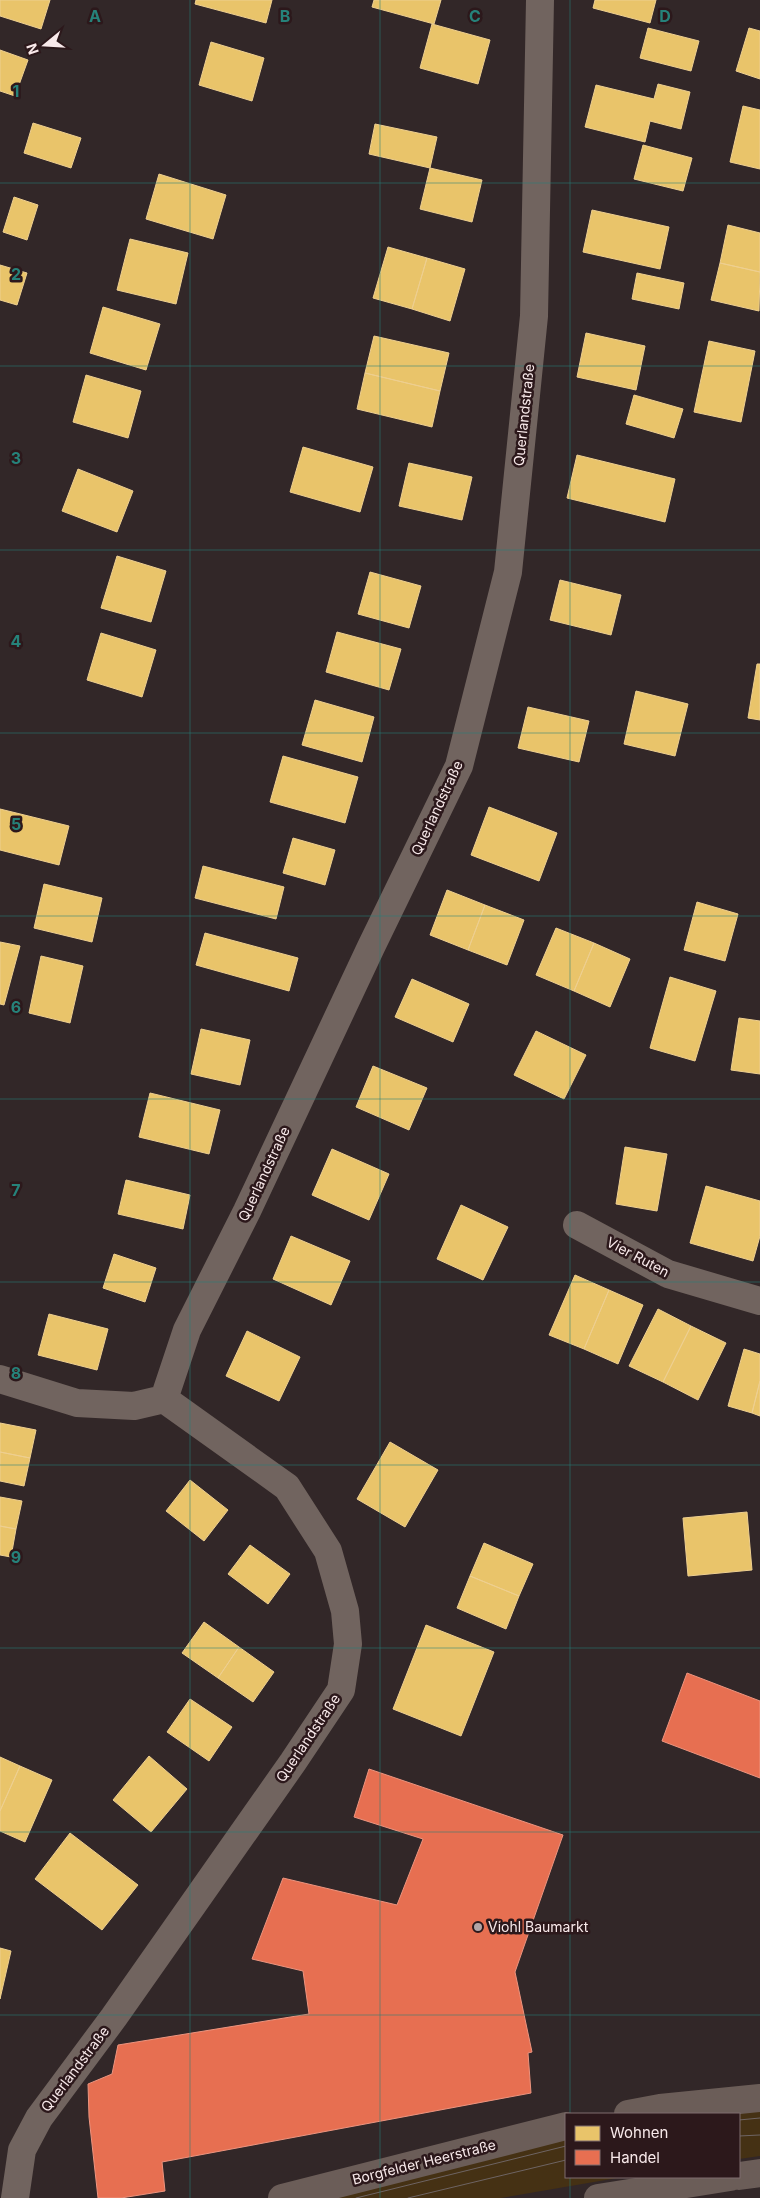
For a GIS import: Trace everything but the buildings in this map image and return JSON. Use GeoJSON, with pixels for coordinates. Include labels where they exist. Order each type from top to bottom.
{"type":"FeatureCollection","features":[{"type":"Feature","properties":{"kind":"main road"},"geometry":{"type":"LineString","coordinates":[[633,2113],[660,2108],[760,2098]]}},
{"type":"Feature","properties":{"kind":"main road","name":"Borgfelder Heerstraße"},"geometry":{"type":"LineString","coordinates":[[282,2198],[565,2126]]}},
{"type":"Feature","properties":{"kind":"main road"},"geometry":{"type":"LineString","coordinates":[[740,2176],[760,2173]]}},
{"type":"Feature","properties":{"kind":"main road"},"geometry":{"type":"LineString","coordinates":[[598,2198],[724,2178]]}},
{"type":"Feature","properties":{"kind":"street","name":"Querlandstraße"},"geometry":{"type":"LineString","coordinates":[[15,2198],[22,2150],[39,2118],[114,2017],[293,1762],[341,1690],[348,1644],[345,1611],[328,1551],[287,1487],[164,1399],[187,1330],[246,1212],[459,766],[508,572],[534,316],[540,0]]}},
{"type":"Feature","properties":{"kind":"street","name":"Vier Ruten"},"geometry":{"type":"LineString","coordinates":[[576,1225],[668,1274],[760,1301]]}},
{"type":"Feature","properties":{"kind":"street"},"geometry":{"type":"LineString","coordinates":[[0,1380],[77,1403],[134,1406],[164,1399]]}},
{"type":"Feature","properties":{"kind":"shaded area"},"geometry":{"type":"Polygon","coordinates":[[[760,2108],[760,2156],[740,2159],[740,2113],[715,2113],[760,2108]]]}},
{"type":"Feature","properties":{"kind":"shaded area"},"geometry":{"type":"Polygon","coordinates":[[[565,2137],[565,2178],[617,2178],[501,2198],[323,2198],[565,2137]]]}},
{"type":"Feature","properties":{"kind":"tram line"},"geometry":{"type":"LineString","coordinates":[[740,2120],[760,2118]]}},
{"type":"Feature","properties":{"kind":"tram line"},"geometry":{"type":"LineString","coordinates":[[740,2136],[760,2135]]}},
{"type":"Feature","properties":{"kind":"tram line"},"geometry":{"type":"LineString","coordinates":[[356,2198],[565,2146]]}},
{"type":"Feature","properties":{"kind":"tram line"},"geometry":{"type":"LineString","coordinates":[[408,2198],[565,2160]]}},
{"type":"Feature","properties":{"kind":"place","name":"Viohl Baumarkt"},"geometry":{"type":"Point","coordinates":[478,1927]}}]}
